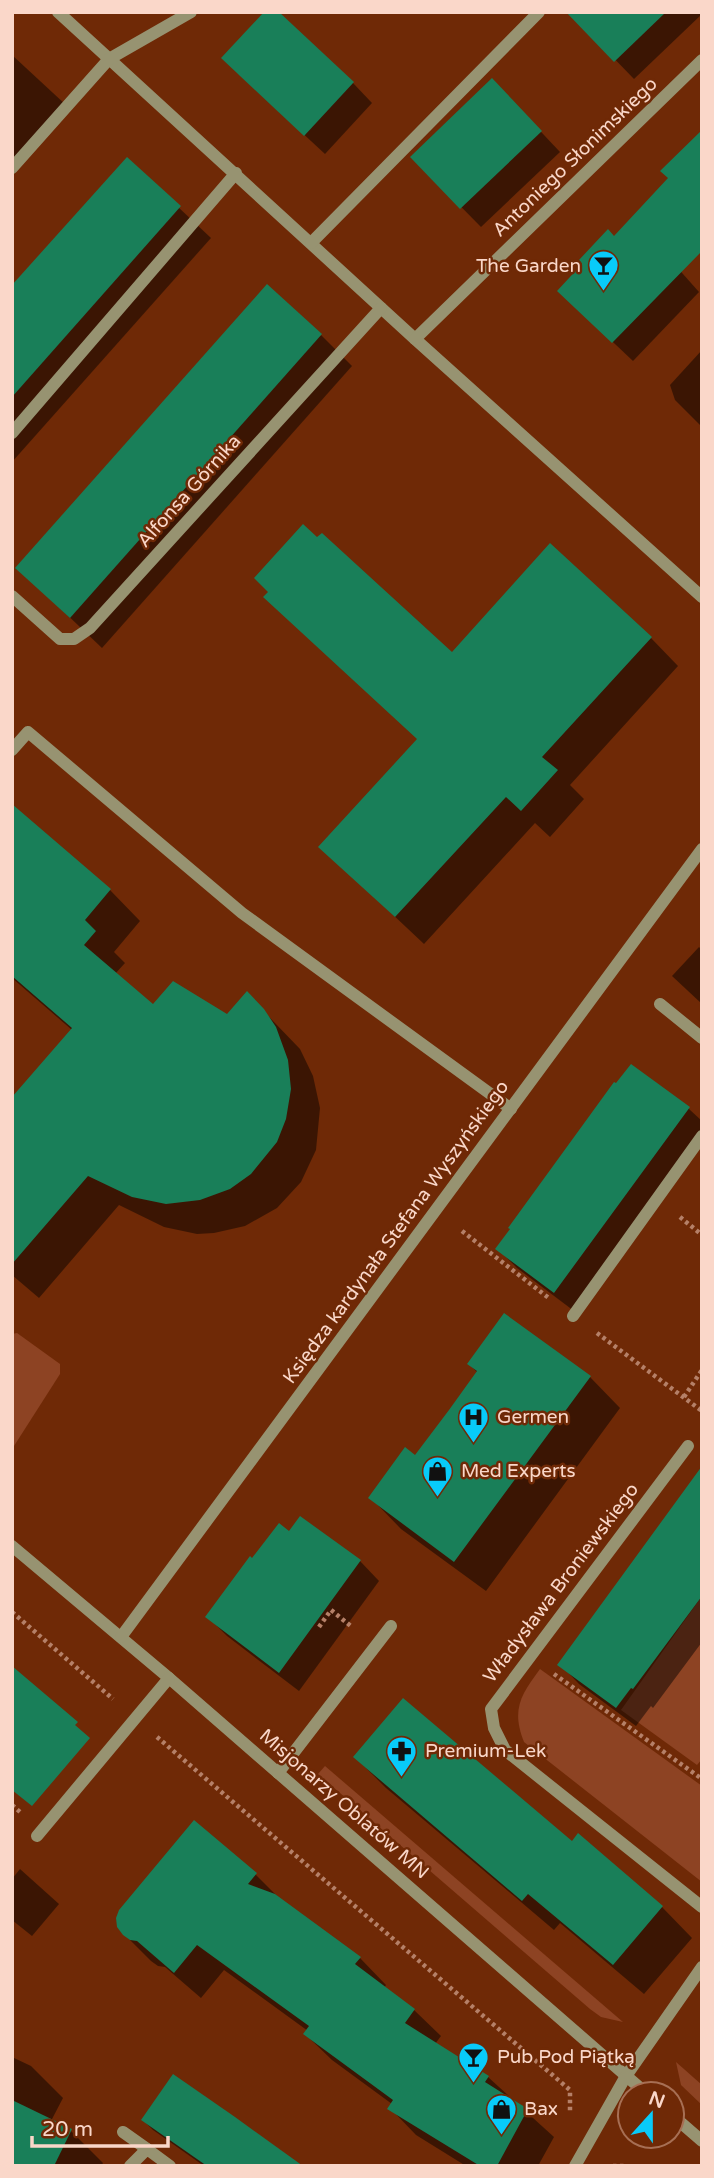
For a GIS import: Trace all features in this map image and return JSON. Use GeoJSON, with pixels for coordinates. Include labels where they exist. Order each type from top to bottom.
{"type":"FeatureCollection","features":[{"type":"Feature","properties":{"kind":"street"},"geometry":{"type":"LineString","coordinates":[[58,12],[702,597]]}},
{"type":"Feature","properties":{"kind":"street"},"geometry":{"type":"LineString","coordinates":[[12,168],[109,59],[191,12]]}},
{"type":"Feature","properties":{"kind":"street"},"geometry":{"type":"LineString","coordinates":[[311,243],[539,12]]}},
{"type":"Feature","properties":{"kind":"street","name":"Antoniego Słonimskiego"},"geometry":{"type":"LineString","coordinates":[[415,339],[702,60]]}},
{"type":"Feature","properties":{"kind":"street"},"geometry":{"type":"LineString","coordinates":[[12,433],[236,173]]}},
{"type":"Feature","properties":{"kind":"street","name":"Alfonsa Górnika"},"geometry":{"type":"LineString","coordinates":[[12,596],[60,639],[74,639],[90,628],[381,308]]}},
{"type":"Feature","properties":{"kind":"street"},"geometry":{"type":"LineString","coordinates":[[12,750],[28,732],[242,913],[510,1109]]}},
{"type":"Feature","properties":{"kind":"street","name":"Księdza kardynała Stefana Wyszyńskiego"},"geometry":{"type":"LineString","coordinates":[[121,1637],[702,849]]}},
{"type":"Feature","properties":{"kind":"street"},"geometry":{"type":"LineString","coordinates":[[660,1004],[702,1038]]}},
{"type":"Feature","properties":{"kind":"street"},"geometry":{"type":"LineString","coordinates":[[573,1316],[702,1136]]}},
{"type":"Feature","properties":{"kind":"street","name":"Władysława Broniewskiego"},"geometry":{"type":"LineString","coordinates":[[688,1446],[491,1709],[494,1728],[505,1750],[702,1907]]}},
{"type":"Feature","properties":{"kind":"street","name":"Misjonarzy Oblatów MN"},"geometry":{"type":"LineString","coordinates":[[12,1546],[169,1678],[631,2080]]}},
{"type":"Feature","properties":{"kind":"street"},"geometry":{"type":"LineString","coordinates":[[278,1773],[391,1626]]}},
{"type":"Feature","properties":{"kind":"street"},"geometry":{"type":"LineString","coordinates":[[37,1836],[169,1678]]}},
{"type":"Feature","properties":{"kind":"street"},"geometry":{"type":"LineString","coordinates":[[575,2166],[626,2076],[702,1968]]}},
{"type":"Feature","properties":{"kind":"street"},"geometry":{"type":"LineString","coordinates":[[686,2127],[702,2141]]}},
{"type":"Feature","properties":{"kind":"street"},"geometry":{"type":"LineString","coordinates":[[122,2132],[170,2166]]}},
{"type":"Feature","properties":{"kind":"street"},"geometry":{"type":"LineString","coordinates":[[130,2166],[146,2149]]}},
{"type":"Feature","properties":{"kind":"path"},"geometry":{"type":"LineString","coordinates":[[684,1397],[702,1370]]}},
{"type":"Feature","properties":{"kind":"path"},"geometry":{"type":"LineString","coordinates":[[319,1627],[331,1610]]}},
{"type":"Feature","properties":{"kind":"path"},"geometry":{"type":"LineString","coordinates":[[12,1612],[570,2090],[570,2116]]}},
{"type":"Feature","properties":{"kind":"path"},"geometry":{"type":"LineString","coordinates":[[530,1657],[701,1777]]}},
{"type":"Feature","properties":{"kind":"path"},"geometry":{"type":"LineString","coordinates":[[613,2166],[626,2166]]}},
{"type":"Feature","properties":{"kind":"shaded area"},"geometry":{"type":"Polygon","coordinates":[[[17,1333],[60,1364],[60,1374],[14,1446],[12,1334],[17,1333]]]}},
{"type":"Feature","properties":{"kind":"shaded area"},"geometry":{"type":"Polygon","coordinates":[[[702,1596],[702,1759],[697,1765],[621,1710],[702,1596]]]}},
{"type":"Feature","properties":{"kind":"shaded area"},"geometry":{"type":"Polygon","coordinates":[[[540,1669],[702,1786],[702,1882],[524,1742],[518,1711],[523,1695],[540,1669]]]}},
{"type":"Feature","properties":{"kind":"shaded area"},"geometry":{"type":"Polygon","coordinates":[[[325,1766],[623,2022],[601,2017],[590,2009],[318,1774],[325,1766]]]}},
{"type":"Feature","properties":{"kind":"shaded area"},"geometry":{"type":"Polygon","coordinates":[[[676,2062],[702,2085],[702,2105],[686,2090],[686,2080],[680,2080],[676,2062]]]}},
{"type":"Feature","properties":{"kind":"building"},"geometry":{"type":"Polygon","coordinates":[[[264,12],[279,12],[354,82],[304,136],[221,58],[264,12]]]}},
{"type":"Feature","properties":{"kind":"building"},"geometry":{"type":"Polygon","coordinates":[[[566,12],[666,12],[614,62],[566,12]]]}},
{"type":"Feature","properties":{"kind":"building"},"geometry":{"type":"Polygon","coordinates":[[[492,78],[542,131],[460,209],[410,157],[492,78]]]}},
{"type":"Feature","properties":{"kind":"building"},"geometry":{"type":"Polygon","coordinates":[[[702,130],[702,251],[612,343],[557,291],[582,264],[579,260],[608,229],[614,236],[668,178],[660,171],[702,130]]]}},
{"type":"Feature","properties":{"kind":"building"},"geometry":{"type":"Polygon","coordinates":[[[127,157],[181,206],[12,397],[12,285],[127,157]]]}},
{"type":"Feature","properties":{"kind":"building"},"geometry":{"type":"Polygon","coordinates":[[[267,284],[322,334],[70,618],[15,568],[267,284]]]}},
{"type":"Feature","properties":{"kind":"building"},"geometry":{"type":"Polygon","coordinates":[[[303,524],[317,537],[322,533],[452,652],[550,543],[652,637],[542,757],[558,770],[521,811],[506,797],[395,917],[318,847],[417,739],[263,597],[268,592],[254,578],[303,524]]]}},
{"type":"Feature","properties":{"kind":"building"},"geometry":{"type":"Polygon","coordinates":[[[12,804],[111,889],[85,920],[96,931],[84,945],[153,1004],[173,981],[227,1014],[247,991],[276,1027],[288,1060],[291,1089],[286,1119],[277,1142],[251,1174],[230,1189],[200,1200],[166,1204],[132,1197],[88,1176],[12,1264],[12,1097],[72,1028],[12,976],[12,804]]]}},
{"type":"Feature","properties":{"kind":"building"},"geometry":{"type":"Polygon","coordinates":[[[631,1064],[690,1107],[554,1293],[495,1249],[614,1082],[616,1083],[631,1064]]]}},
{"type":"Feature","properties":{"kind":"building"},"geometry":{"type":"Polygon","coordinates":[[[504,1313],[591,1376],[454,1562],[368,1498],[405,1447],[415,1455],[449,1410],[477,1371],[467,1364],[504,1313]]]}},
{"type":"Feature","properties":{"kind":"building"},"geometry":{"type":"Polygon","coordinates":[[[702,1466],[702,1596],[616,1708],[557,1665],[702,1466]]]}},
{"type":"Feature","properties":{"kind":"building"},"geometry":{"type":"Polygon","coordinates":[[[300,1516],[361,1560],[279,1673],[205,1617],[250,1556],[252,1558],[279,1523],[289,1531],[300,1516]]]}},
{"type":"Feature","properties":{"kind":"building"},"geometry":{"type":"Polygon","coordinates":[[[12,1666],[78,1722],[75,1725],[90,1738],[32,1806],[12,1790],[12,1666]]]}},
{"type":"Feature","properties":{"kind":"building"},"geometry":{"type":"Polygon","coordinates":[[[403,1698],[572,1841],[578,1833],[663,1906],[613,1965],[528,1894],[522,1901],[353,1757],[403,1698]]]}},
{"type":"Feature","properties":{"kind":"building"},"geometry":{"type":"Polygon","coordinates":[[[194,1820],[257,1873],[248,1884],[275,1894],[361,1957],[355,1964],[415,2009],[405,2023],[489,2076],[485,2082],[528,2109],[497,2166],[480,2166],[387,2109],[393,2100],[303,2034],[309,2026],[197,1945],[174,1973],[137,1941],[123,1935],[117,1927],[119,1910],[194,1820]]]}},
{"type":"Feature","properties":{"kind":"building"},"geometry":{"type":"Polygon","coordinates":[[[173,2074],[303,2166],[207,2166],[141,2120],[173,2074]]]}},
{"type":"Feature","properties":{"kind":"building"},"geometry":{"type":"Polygon","coordinates":[[[12,2100],[72,2129],[54,2166],[12,2166],[12,2100]]]}},
{"type":"Feature","properties":{"kind":"place","name":"The Garden"},"geometry":{"type":"Point","coordinates":[604,293]}},
{"type":"Feature","properties":{"kind":"place","name":"Germen"},"geometry":{"type":"Point","coordinates":[474,1444]}},
{"type":"Feature","properties":{"kind":"place","name":"Med Experts"},"geometry":{"type":"Point","coordinates":[438,1498]}},
{"type":"Feature","properties":{"kind":"place","name":"Premium-Lek"},"geometry":{"type":"Point","coordinates":[402,1778]}},
{"type":"Feature","properties":{"kind":"place","name":"Pub Pod Piątką"},"geometry":{"type":"Point","coordinates":[474,2084]}},
{"type":"Feature","properties":{"kind":"place","name":"Bax"},"geometry":{"type":"Point","coordinates":[501,2136]}}]}
